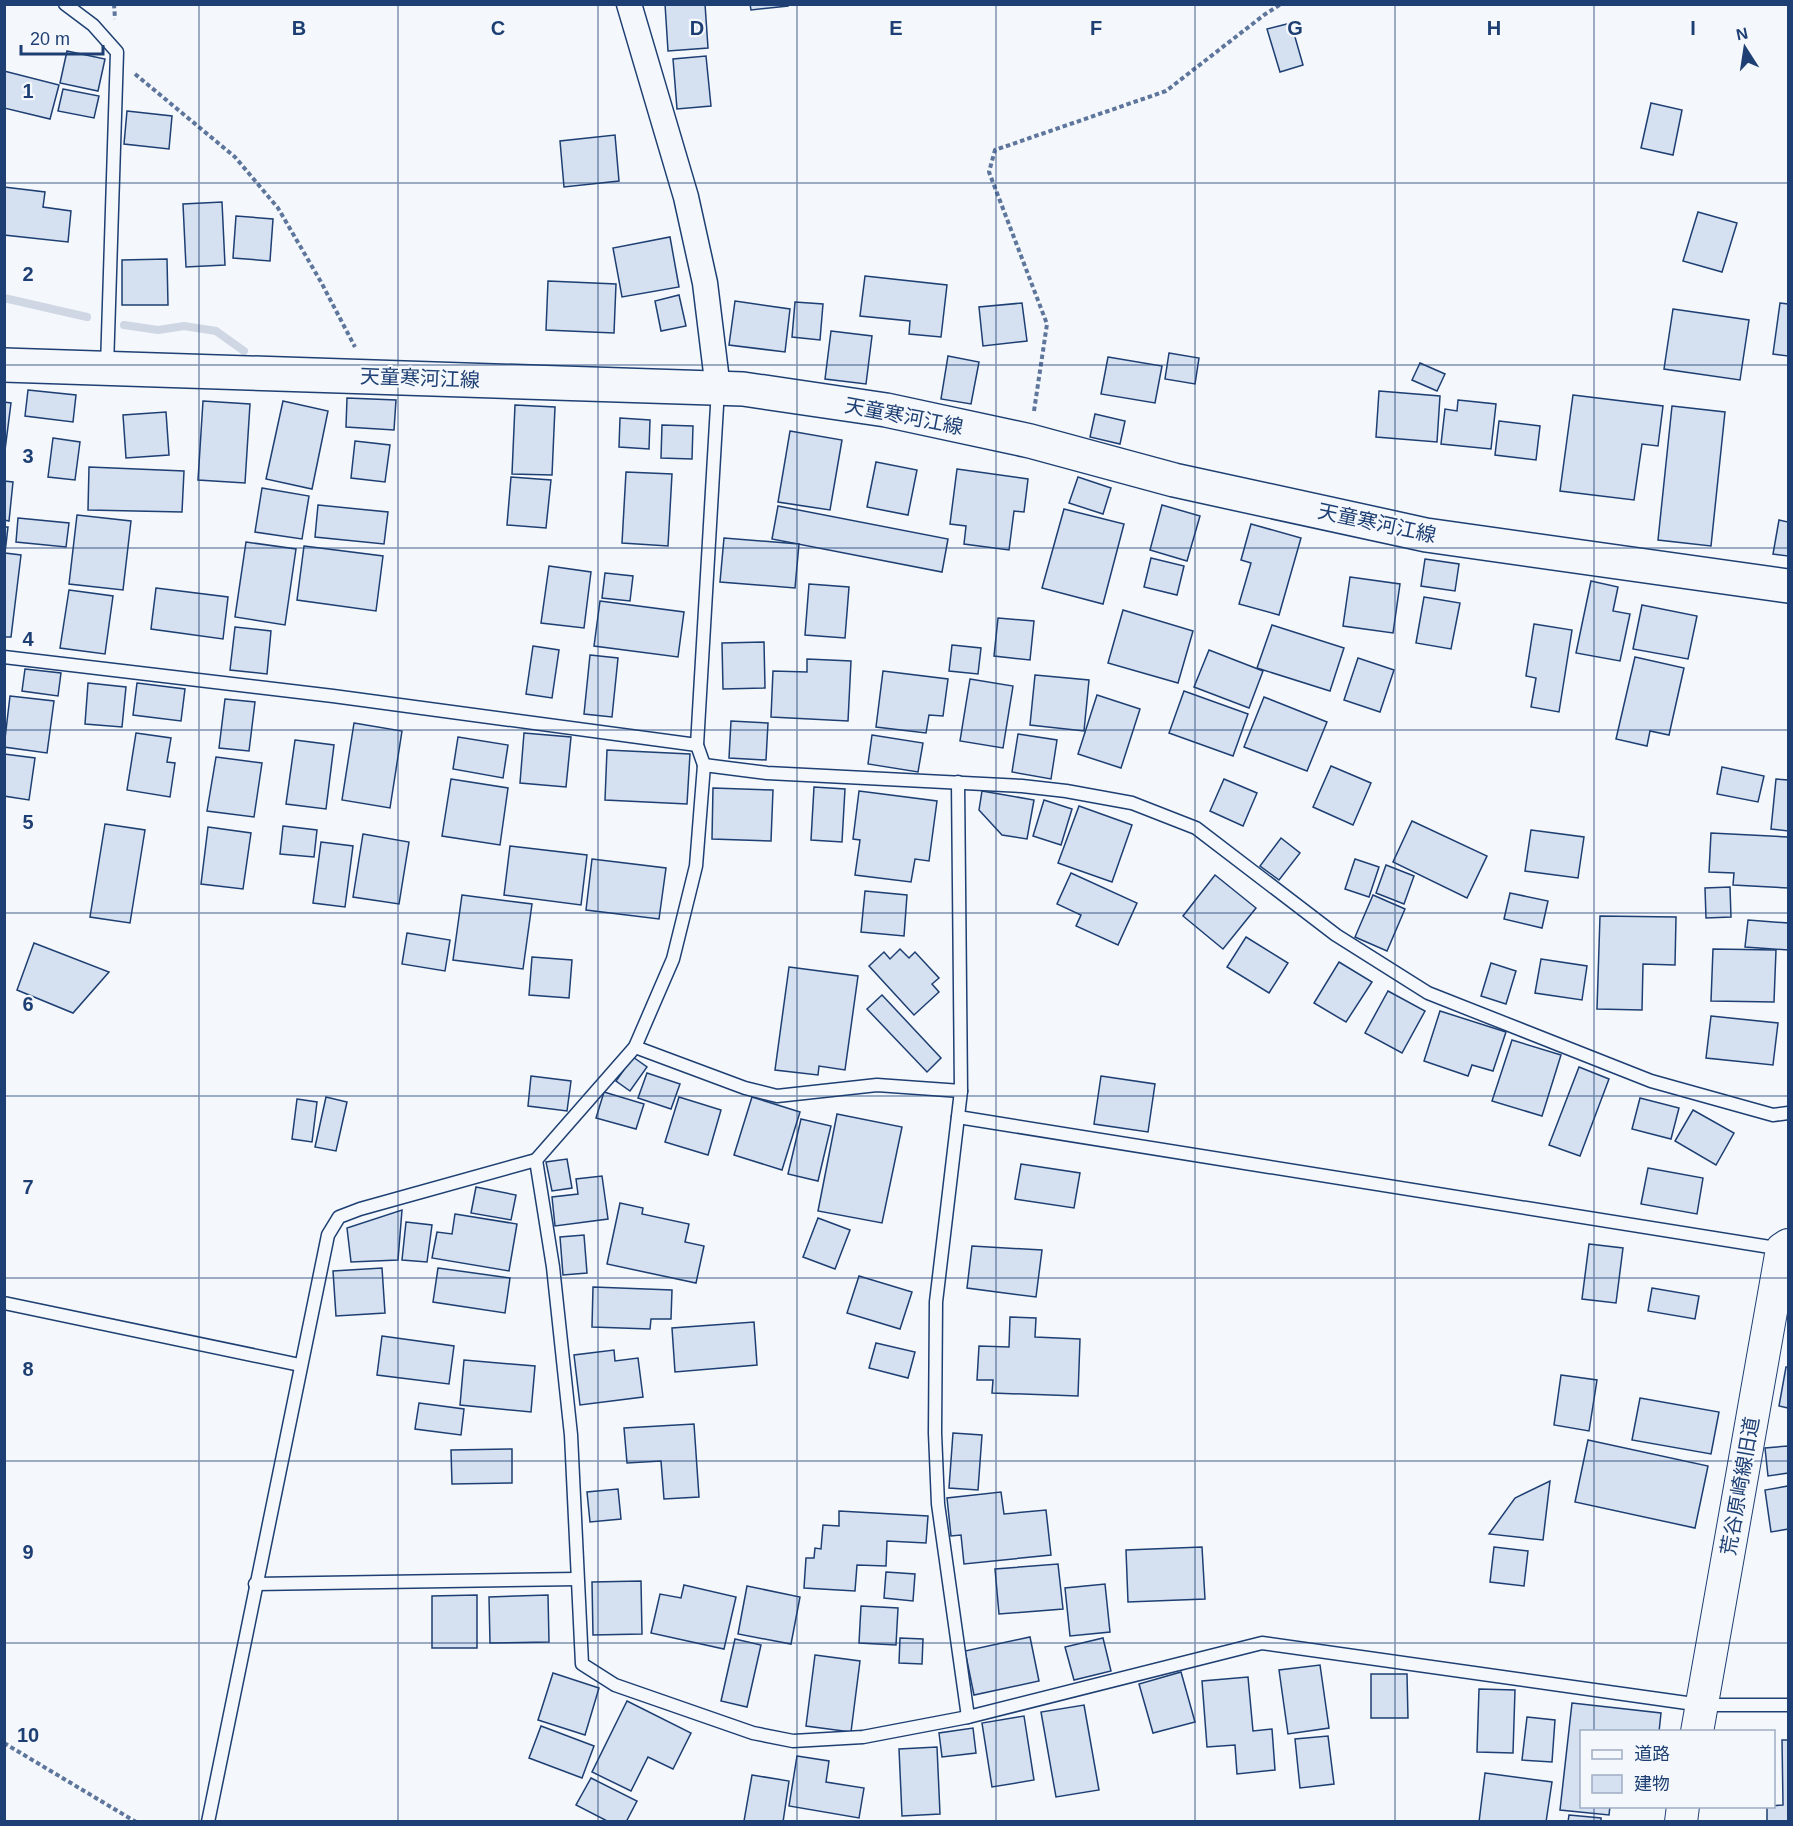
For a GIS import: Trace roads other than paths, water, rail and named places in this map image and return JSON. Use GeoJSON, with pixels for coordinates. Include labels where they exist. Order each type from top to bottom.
{"type":"FeatureCollection","features":[{"type":"Feature","properties":{"kind":"main road","name":"天童寒河江線"},"geometry":{"type":"LineString","coordinates":[[4,365],[744,389],[886,410],[1030,441],[1174,480],[1426,535],[1788,586]]}},
{"type":"Feature","properties":{"kind":"street"},"geometry":{"type":"LineString","coordinates":[[629,4],[686,197],[705,283],[718,389]]}},
{"type":"Feature","properties":{"kind":"street","name":"荒谷原崎線旧道"},"geometry":{"type":"LineString","coordinates":[[1699,1718],[1785,1247]]}},
{"type":"Feature","properties":{"kind":"lane"},"geometry":{"type":"LineString","coordinates":[[65,4],[93,25],[117,52],[107,368]]}},
{"type":"Feature","properties":{"kind":"lane"},"geometry":{"type":"LineString","coordinates":[[208,1821],[328,1235],[339,1217],[360,1209],[536,1160],[556,1140],[635,1047],[673,959],[696,866],[704,765],[698,745],[718,389]]}},
{"type":"Feature","properties":{"kind":"lane"},"geometry":{"type":"LineString","coordinates":[[4,657],[321,695],[698,745]]}},
{"type":"Feature","properties":{"kind":"lane"},"geometry":{"type":"LineString","coordinates":[[704,765],[767,773],[1022,786],[1132,803],[1196,828],[1336,935],[1428,993],[1651,1081],[1773,1115],[1788,1113]]}},
{"type":"Feature","properties":{"kind":"lane"},"geometry":{"type":"LineString","coordinates":[[958,782],[960,1091],[936,1302],[935,1433],[938,1504],[969,1718]]}},
{"type":"Feature","properties":{"kind":"lane"},"geometry":{"type":"LineString","coordinates":[[635,1047],[745,1088],[777,1096],[877,1085],[960,1091]]}},
{"type":"Feature","properties":{"kind":"lane"},"geometry":{"type":"LineString","coordinates":[[958,1117],[1785,1247]]}},
{"type":"Feature","properties":{"kind":"lane"},"geometry":{"type":"LineString","coordinates":[[536,1160],[553,1267],[571,1435],[582,1664],[615,1685],[753,1733],[793,1741],[862,1737],[969,1718],[1262,1642],[1699,1718],[1788,1705]]}},
{"type":"Feature","properties":{"kind":"lane"},"geometry":{"type":"LineString","coordinates":[[4,1304],[300,1365]]}},
{"type":"Feature","properties":{"kind":"lane"},"geometry":{"type":"LineString","coordinates":[[255,1584],[577,1579]]}},
{"type":"Feature","properties":{"kind":"waterway"},"geometry":{"type":"LineString","coordinates":[[4,298],[87,317]]}},
{"type":"Feature","properties":{"kind":"waterway"},"geometry":{"type":"LineString","coordinates":[[124,325],[158,330],[184,326],[216,331],[244,351]]}}]}
